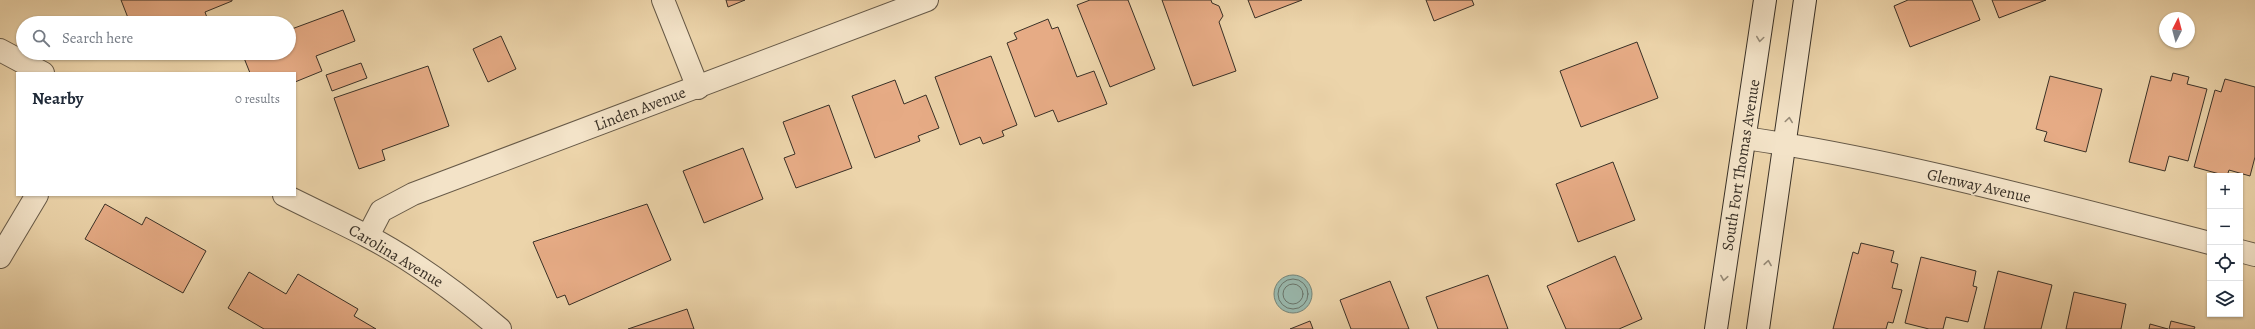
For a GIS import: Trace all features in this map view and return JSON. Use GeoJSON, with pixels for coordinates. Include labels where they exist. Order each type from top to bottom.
{"type":"FeatureCollection","features":[{"type":"Feature","properties":{"kind":"street"},"geometry":{"type":"LineString","coordinates":[[663,0],[698,88]]}},
{"type":"Feature","properties":{"kind":"street","name":"Linden Avenue"},"geometry":{"type":"LineString","coordinates":[[368,236],[381,211],[413,194],[698,88],[927,0]]}},
{"type":"Feature","properties":{"kind":"street","name":"South Fort Thomas Avenue"},"geometry":{"type":"LineString","coordinates":[[1716,329],[1765,0]]}},
{"type":"Feature","properties":{"kind":"street"},"geometry":{"type":"LineString","coordinates":[[1758,329],[1786,144],[1805,0]]}},
{"type":"Feature","properties":{"kind":"street"},"geometry":{"type":"LineString","coordinates":[[0,50],[16,59]]}},
{"type":"Feature","properties":{"kind":"street"},"geometry":{"type":"LineString","coordinates":[[19,60],[41,72]]}},
{"type":"Feature","properties":{"kind":"street","name":"Glenway Avenue"},"geometry":{"type":"LineString","coordinates":[[1745,138],[1786,144],[2000,190],[2207,242]]}},
{"type":"Feature","properties":{"kind":"street"},"geometry":{"type":"LineString","coordinates":[[0,257],[36,196]]}},
{"type":"Feature","properties":{"kind":"street","name":"Carolina Avenue"},"geometry":{"type":"LineString","coordinates":[[286,196],[368,236],[447,286],[500,329]]}},
{"type":"Feature","properties":{"kind":"street"},"geometry":{"type":"LineString","coordinates":[[2243,252],[2255,254]]}},
{"type":"Feature","properties":{"kind":"water"},"geometry":{"type":"Polygon","coordinates":[[[1289,275],[1297,275],[1307,280],[1311,287],[1311,301],[1307,308],[1297,313],[1289,313],[1279,308],[1277,305],[1274,298],[1274,290],[1279,280],[1282,278],[1289,275]]]}},
{"type":"Feature","properties":{"kind":"building"},"geometry":{"type":"Polygon","coordinates":[[[121,0],[232,0],[205,12],[206,16],[127,16],[121,0]]]}},
{"type":"Feature","properties":{"kind":"building"},"geometry":{"type":"Polygon","coordinates":[[[726,0],[745,0],[728,7],[726,0]]]}},
{"type":"Feature","properties":{"kind":"building"},"geometry":{"type":"Polygon","coordinates":[[[1090,0],[1128,0],[1155,69],[1110,87],[1077,5],[1090,0]]]}},
{"type":"Feature","properties":{"kind":"building"},"geometry":{"type":"Polygon","coordinates":[[[1162,0],[1211,0],[1212,3],[1219,6],[1223,16],[1219,22],[1236,71],[1193,86],[1162,0]]]}},
{"type":"Feature","properties":{"kind":"building"},"geometry":{"type":"Polygon","coordinates":[[[1248,0],[1302,0],[1255,18],[1248,0]]]}},
{"type":"Feature","properties":{"kind":"building"},"geometry":{"type":"Polygon","coordinates":[[[1426,0],[1472,0],[1474,5],[1434,21],[1426,0]]]}},
{"type":"Feature","properties":{"kind":"building"},"geometry":{"type":"Polygon","coordinates":[[[1908,0],[1972,0],[1980,20],[1910,47],[1894,6],[1908,0]]]}},
{"type":"Feature","properties":{"kind":"building"},"geometry":{"type":"Polygon","coordinates":[[[1992,0],[2046,0],[1999,18],[1992,0]]]}},
{"type":"Feature","properties":{"kind":"building"},"geometry":{"type":"Polygon","coordinates":[[[343,10],[355,41],[316,56],[322,71],[296,82],[296,72],[250,72],[245,60],[296,60],[296,27],[343,10]]]}},
{"type":"Feature","properties":{"kind":"building"},"geometry":{"type":"Polygon","coordinates":[[[1048,19],[1052,29],[1058,27],[1077,77],[1094,71],[1107,104],[1058,122],[1053,110],[1035,117],[1007,43],[1017,39],[1014,33],[1048,19]]]}},
{"type":"Feature","properties":{"kind":"building"},"geometry":{"type":"Polygon","coordinates":[[[501,36],[516,69],[488,82],[473,49],[501,36]]]}},
{"type":"Feature","properties":{"kind":"building"},"geometry":{"type":"Polygon","coordinates":[[[1637,42],[1658,98],[1581,127],[1560,71],[1637,42]]]}},
{"type":"Feature","properties":{"kind":"building"},"geometry":{"type":"Polygon","coordinates":[[[991,56],[1017,125],[1002,131],[1004,136],[983,144],[980,137],[960,145],[935,77],[991,56]]]}},
{"type":"Feature","properties":{"kind":"building"},"geometry":{"type":"Polygon","coordinates":[[[361,63],[367,78],[332,91],[326,75],[361,63]]]}},
{"type":"Feature","properties":{"kind":"building"},"geometry":{"type":"Polygon","coordinates":[[[428,66],[449,126],[382,150],[385,160],[359,169],[334,98],[428,66]]]}},
{"type":"Feature","properties":{"kind":"building"},"geometry":{"type":"Polygon","coordinates":[[[2173,73],[2189,77],[2187,84],[2207,89],[2188,161],[2169,156],[2165,171],[2129,162],[2151,76],[2171,81],[2173,73]]]}},
{"type":"Feature","properties":{"kind":"building"},"geometry":{"type":"Polygon","coordinates":[[[2050,76],[2102,89],[2086,152],[2044,141],[2047,132],[2036,129],[2050,76]]]}},
{"type":"Feature","properties":{"kind":"building"},"geometry":{"type":"Polygon","coordinates":[[[2225,79],[2255,87],[2255,157],[2250,176],[2229,170],[2228,173],[2216,173],[2194,167],[2215,90],[2221,92],[2225,79]]]}},
{"type":"Feature","properties":{"kind":"building"},"geometry":{"type":"Polygon","coordinates":[[[895,80],[904,104],[926,95],[939,128],[918,136],[920,141],[875,158],[852,96],[895,80]]]}},
{"type":"Feature","properties":{"kind":"building"},"geometry":{"type":"Polygon","coordinates":[[[829,105],[852,168],[796,188],[784,158],[795,154],[783,122],[829,105]]]}},
{"type":"Feature","properties":{"kind":"building"},"geometry":{"type":"Polygon","coordinates":[[[743,148],[763,199],[704,223],[683,171],[743,148]]]}},
{"type":"Feature","properties":{"kind":"building"},"geometry":{"type":"Polygon","coordinates":[[[1613,162],[1635,220],[1578,242],[1556,184],[1613,162]]]}},
{"type":"Feature","properties":{"kind":"building"},"geometry":{"type":"Polygon","coordinates":[[[105,204],[142,225],[146,217],[206,251],[183,293],[85,239],[105,204]]]}},
{"type":"Feature","properties":{"kind":"building"},"geometry":{"type":"Polygon","coordinates":[[[647,204],[671,260],[569,305],[565,295],[557,298],[533,242],[647,204]]]}},
{"type":"Feature","properties":{"kind":"building"},"geometry":{"type":"Polygon","coordinates":[[[1861,243],[1894,251],[1891,262],[1898,264],[1892,288],[1902,290],[1893,323],[1888,322],[1886,329],[1833,329],[1853,252],[1858,254],[1861,243]]]}},
{"type":"Feature","properties":{"kind":"building"},"geometry":{"type":"Polygon","coordinates":[[[1615,256],[1642,319],[1619,329],[1566,329],[1547,286],[1615,256]]]}},
{"type":"Feature","properties":{"kind":"building"},"geometry":{"type":"Polygon","coordinates":[[[1921,257],[1976,271],[1973,286],[1977,287],[1968,322],[1946,317],[1943,329],[1929,329],[1905,323],[1921,257]]]}},
{"type":"Feature","properties":{"kind":"building"},"geometry":{"type":"Polygon","coordinates":[[[1998,271],[2052,285],[2041,329],[1984,329],[1998,271]]]}},
{"type":"Feature","properties":{"kind":"building"},"geometry":{"type":"Polygon","coordinates":[[[249,272],[286,294],[298,274],[358,309],[354,316],[376,329],[264,329],[228,308],[249,272]]]}},
{"type":"Feature","properties":{"kind":"building"},"geometry":{"type":"Polygon","coordinates":[[[1488,275],[1508,329],[1438,329],[1426,297],[1488,275]]]}},
{"type":"Feature","properties":{"kind":"building"},"geometry":{"type":"Polygon","coordinates":[[[1390,281],[1409,329],[1351,329],[1340,300],[1390,281]]]}},
{"type":"Feature","properties":{"kind":"building"},"geometry":{"type":"Polygon","coordinates":[[[2074,292],[2126,304],[2121,329],[2066,329],[2074,292]]]}},
{"type":"Feature","properties":{"kind":"building"},"geometry":{"type":"Polygon","coordinates":[[[687,309],[694,329],[628,329],[687,309]]]}},
{"type":"Feature","properties":{"kind":"building"},"geometry":{"type":"Polygon","coordinates":[[[1310,321],[1313,329],[1290,329],[1310,321]]]}},
{"type":"Feature","properties":{"kind":"building"},"geometry":{"type":"Polygon","coordinates":[[[2171,321],[2195,327],[2194,329],[2169,329],[2171,321]]]}},
{"type":"Feature","properties":{"kind":"building"},"geometry":{"type":"Polygon","coordinates":[[[2150,324],[2168,329],[2149,329],[2150,324]]]}}]}
